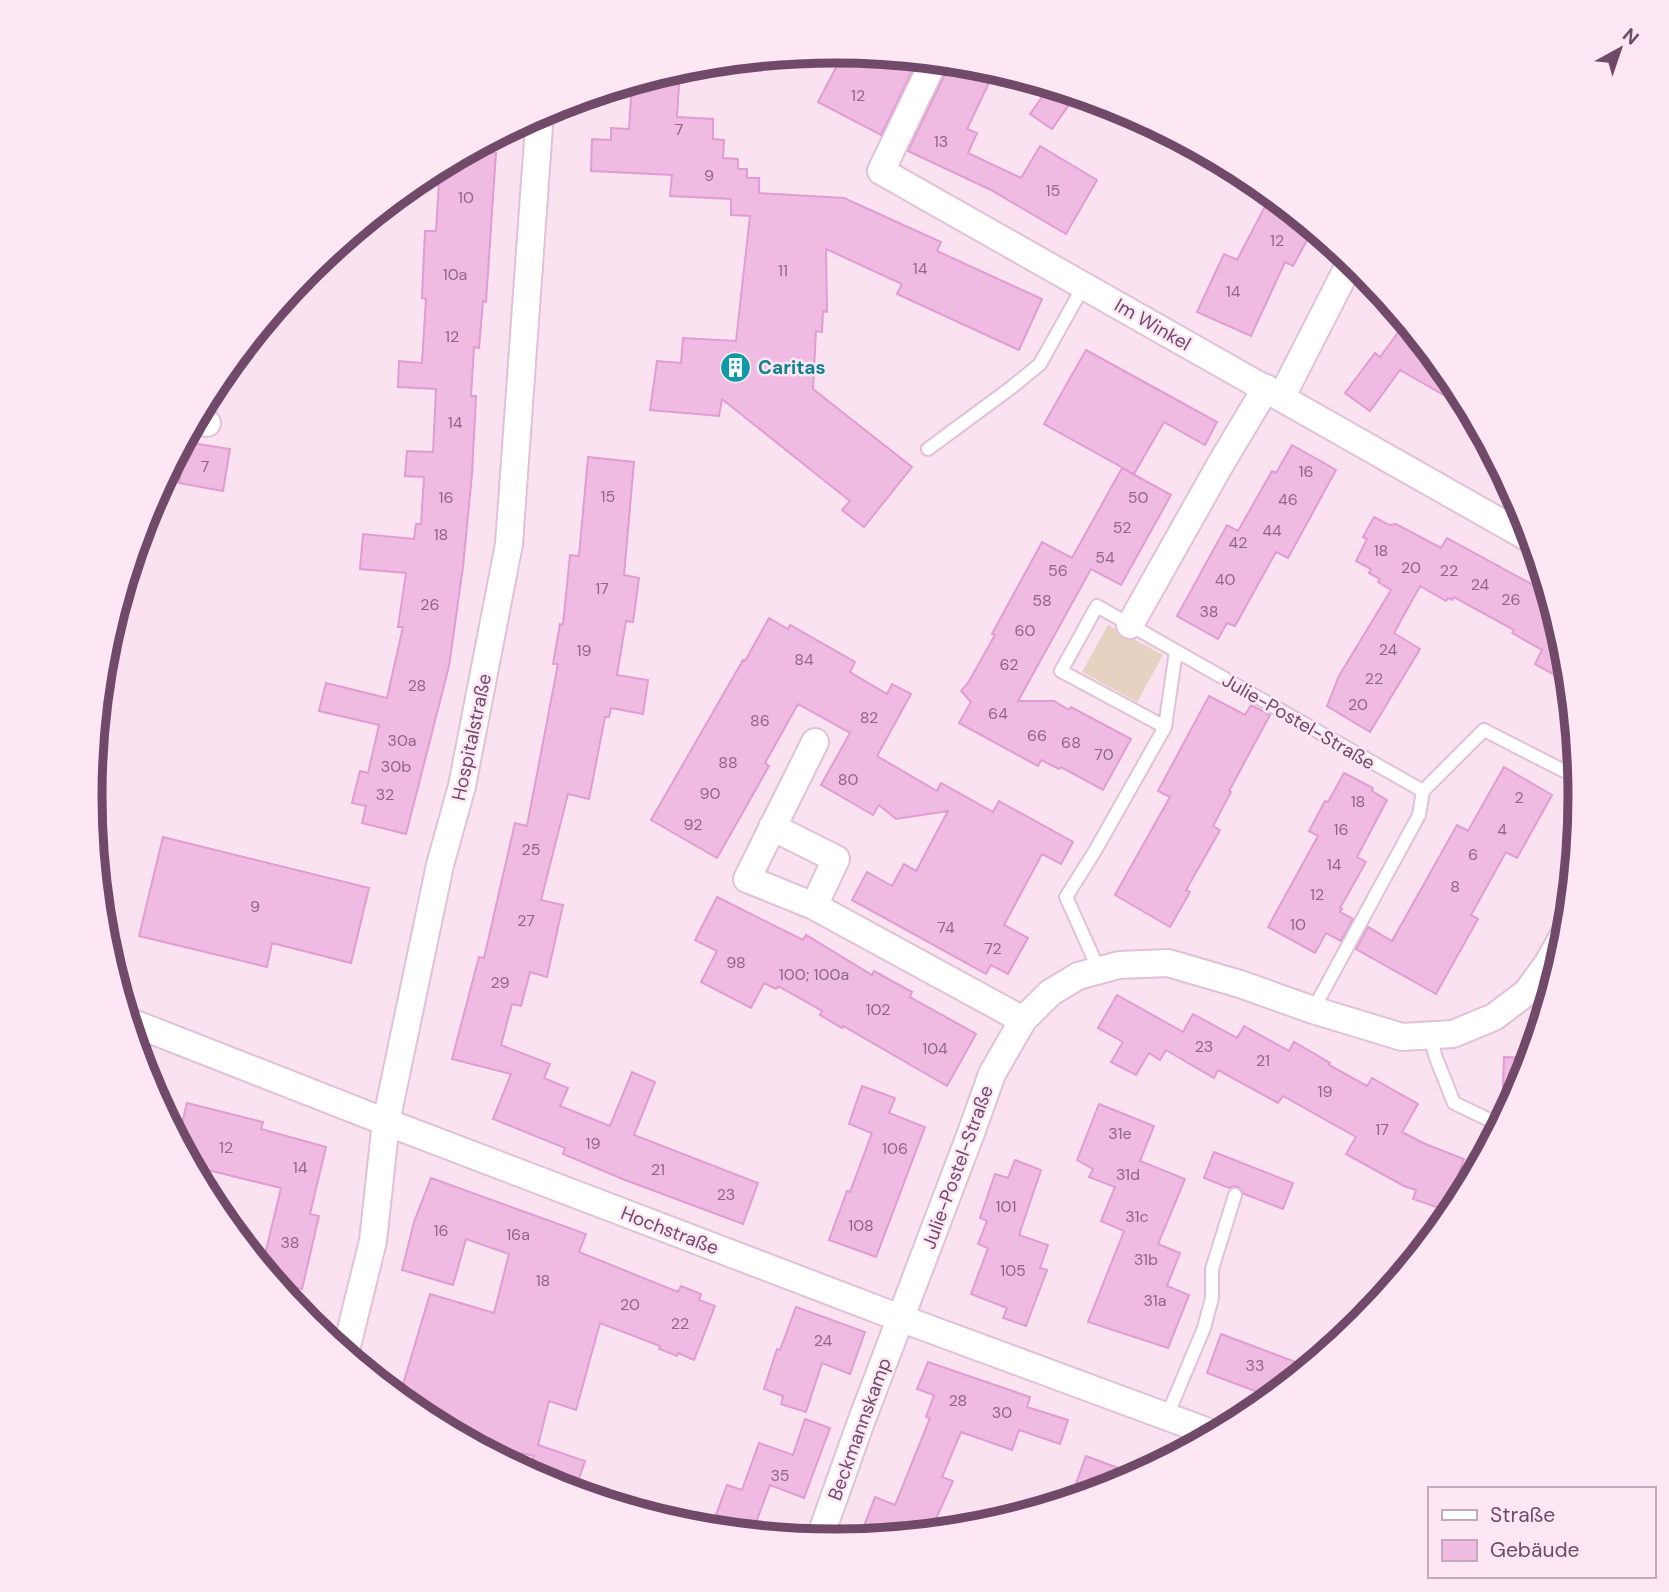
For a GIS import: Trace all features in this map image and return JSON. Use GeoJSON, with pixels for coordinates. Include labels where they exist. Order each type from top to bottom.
{"type":"FeatureCollection","features":[{"type":"Feature","properties":{"kind":"street","name":"Im Winkel"},"geometry":{"type":"LineString","coordinates":[[930,69],[881,170],[1519,532]]}},
{"type":"Feature","properties":{"kind":"street","name":"Hospitalstraße"},"geometry":{"type":"LineString","coordinates":[[348,1344],[373,1241],[386,1122],[440,865],[462,786],[509,544],[539,126]]}},
{"type":"Feature","properties":{"kind":"street"},"geometry":{"type":"LineString","coordinates":[[1129,625],[1220,465],[1273,393],[1345,271]]}},
{"type":"Feature","properties":{"kind":"street"},"geometry":{"type":"LineString","coordinates":[[815,742],[747,879],[814,906],[1023,1020]]}},
{"type":"Feature","properties":{"kind":"street"},"geometry":{"type":"LineString","coordinates":[[772,827],[836,859],[814,906]]}},
{"type":"Feature","properties":{"kind":"street","name":"Julie-Postel-Straße"},"geometry":{"type":"LineString","coordinates":[[900,1318],[992,1074],[1023,1020],[1050,993],[1078,976],[1119,965],[1168,963],[1402,1037],[1453,1034],[1494,1017],[1527,992],[1548,963]]}},
{"type":"Feature","properties":{"kind":"street","name":"Hochstraße"},"geometry":{"type":"LineString","coordinates":[[138,1025],[900,1318],[1203,1430]]}},
{"type":"Feature","properties":{"kind":"street","name":"Beckmannskamp"},"geometry":{"type":"LineString","coordinates":[[824,1529],[900,1318]]}},
{"type":"Feature","properties":{"kind":"lane"},"geometry":{"type":"LineString","coordinates":[[928,449],[1040,364],[1084,285]]}},
{"type":"Feature","properties":{"kind":"lane","name":"Julie-Postel-Straße"},"geometry":{"type":"LineString","coordinates":[[1165,727],[1061,671],[1097,606],[1423,791]]}},
{"type":"Feature","properties":{"kind":"lane"},"geometry":{"type":"LineString","coordinates":[[1098,970],[1066,897],[1165,727],[1176,650]]}},
{"type":"Feature","properties":{"kind":"lane"},"geometry":{"type":"LineString","coordinates":[[1313,1010],[1419,815],[1423,791],[1484,730],[1567,772]]}},
{"type":"Feature","properties":{"kind":"lane"},"geometry":{"type":"LineString","coordinates":[[1430,1036],[1454,1103],[1492,1121]]}},
{"type":"Feature","properties":{"kind":"lane"},"geometry":{"type":"LineString","coordinates":[[1167,1416],[1204,1328],[1212,1298],[1212,1269],[1235,1195]]}},
{"type":"Feature","properties":{"kind":"shaded area"},"geometry":{"type":"Polygon","coordinates":[[[1108,625],[1163,655],[1137,702],[1082,672],[1108,625]]]}},
{"type":"Feature","properties":{"kind":"building"},"geometry":{"type":"Polygon","coordinates":[[[838,63],[914,68],[881,135],[818,102],[838,63]]]}},
{"type":"Feature","properties":{"kind":"building"},"geometry":{"type":"Polygon","coordinates":[[[946,72],[990,80],[967,129],[977,133],[968,153],[1021,178],[1040,146],[1097,180],[1066,234],[991,190],[908,151],[946,72]]]}},
{"type":"Feature","properties":{"kind":"building"},"geometry":{"type":"Polygon","coordinates":[[[679,80],[677,117],[713,119],[713,139],[724,140],[723,158],[738,159],[738,169],[747,169],[747,178],[759,178],[759,193],[844,198],[941,242],[937,251],[1042,299],[1019,350],[897,294],[902,284],[826,249],[827,312],[823,311],[822,332],[816,331],[813,389],[912,467],[864,527],[842,510],[850,501],[722,399],[719,416],[650,410],[657,361],[681,363],[683,338],[736,341],[750,216],[731,215],[731,199],[670,196],[672,175],[591,171],[592,139],[611,140],[611,128],[629,129],[631,92],[679,80]]]}},
{"type":"Feature","properties":{"kind":"building"},"geometry":{"type":"Polygon","coordinates":[[[1044,94],[1071,102],[1052,129],[1030,114],[1044,94]]]}},
{"type":"Feature","properties":{"kind":"building"},"geometry":{"type":"Polygon","coordinates":[[[485,152],[496,153],[486,302],[483,301],[479,348],[474,347],[471,396],[476,396],[463,567],[449,666],[406,834],[362,823],[366,806],[352,803],[360,771],[368,773],[379,725],[319,711],[326,683],[387,698],[403,627],[398,627],[406,573],[360,569],[363,534],[414,539],[416,524],[421,524],[424,477],[405,476],[407,451],[433,452],[436,389],[398,387],[399,361],[422,363],[426,299],[422,298],[425,231],[436,231],[439,179],[485,152]]]}},
{"type":"Feature","properties":{"kind":"building"},"geometry":{"type":"Polygon","coordinates":[[[1266,204],[1309,237],[1293,266],[1285,262],[1251,336],[1197,312],[1224,254],[1237,260],[1266,204]]]}},
{"type":"Feature","properties":{"kind":"building"},"geometry":{"type":"Polygon","coordinates":[[[1400,330],[1450,399],[1400,370],[1370,411],[1345,393],[1375,353],[1380,357],[1400,330]]]}},
{"type":"Feature","properties":{"kind":"building"},"geometry":{"type":"Polygon","coordinates":[[[1086,350],[1217,422],[1205,445],[1164,422],[1134,474],[1044,424],[1086,350]]]}},
{"type":"Feature","properties":{"kind":"building"},"geometry":{"type":"Polygon","coordinates":[[[192,443],[230,449],[223,491],[179,483],[183,461],[192,443]]]}},
{"type":"Feature","properties":{"kind":"building"},"geometry":{"type":"Polygon","coordinates":[[[1292,445],[1336,470],[1288,558],[1276,552],[1235,626],[1227,623],[1218,639],[1177,616],[1227,525],[1238,531],[1272,471],[1276,473],[1292,445]]]}},
{"type":"Feature","properties":{"kind":"building"},"geometry":{"type":"Polygon","coordinates":[[[588,457],[634,462],[624,575],[639,578],[633,622],[626,621],[617,675],[648,680],[643,714],[611,708],[609,717],[605,717],[589,799],[568,794],[541,900],[563,905],[547,977],[530,972],[521,1006],[512,1004],[501,1045],[550,1064],[544,1078],[568,1088],[560,1106],[610,1126],[632,1072],[655,1082],[634,1135],[758,1183],[743,1224],[563,1154],[565,1148],[493,1119],[511,1074],[452,1059],[479,957],[484,958],[515,823],[527,826],[558,664],[553,664],[560,624],[563,625],[570,555],[579,556],[588,457]]]}},
{"type":"Feature","properties":{"kind":"building"},"geometry":{"type":"Polygon","coordinates":[[[1122,468],[1171,495],[1121,585],[1091,569],[1018,701],[1054,701],[1069,710],[1071,707],[1131,739],[1103,790],[1061,767],[1059,769],[1041,760],[1038,766],[959,723],[971,702],[961,691],[995,635],[992,634],[1042,542],[1072,558],[1122,468]]]}},
{"type":"Feature","properties":{"kind":"building"},"geometry":{"type":"Polygon","coordinates":[[[1374,517],[1389,525],[1396,524],[1441,548],[1447,538],[1537,587],[1557,676],[1535,664],[1542,650],[1512,633],[1514,630],[1454,597],[1446,601],[1420,586],[1394,633],[1420,649],[1370,732],[1327,706],[1339,676],[1391,590],[1369,573],[1371,569],[1356,561],[1367,539],[1363,537],[1374,517]]]}},
{"type":"Feature","properties":{"kind":"building"},"geometry":{"type":"Polygon","coordinates":[[[769,618],[788,629],[790,625],[855,662],[850,672],[887,694],[892,684],[911,694],[877,756],[937,791],[941,783],[993,812],[999,801],[1073,842],[1061,864],[1042,854],[1004,925],[1028,938],[1008,974],[991,965],[986,974],[852,900],[867,872],[892,886],[904,864],[916,871],[948,811],[896,819],[879,805],[873,815],[821,785],[850,733],[798,704],[765,763],[769,766],[717,858],[651,820],[769,618]]]}},
{"type":"Feature","properties":{"kind":"building"},"geometry":{"type":"Polygon","coordinates":[[[1209,696],[1245,715],[1251,705],[1270,715],[1229,791],[1231,792],[1213,826],[1220,830],[1186,890],[1190,892],[1170,927],[1115,895],[1170,797],[1158,791],[1209,696]]]}},
{"type":"Feature","properties":{"kind":"building"},"geometry":{"type":"Polygon","coordinates":[[[1504,767],[1552,795],[1517,858],[1506,852],[1471,915],[1478,919],[1436,994],[1356,949],[1368,927],[1392,941],[1457,825],[1468,831],[1504,767]]]}},
{"type":"Feature","properties":{"kind":"building"},"geometry":{"type":"Polygon","coordinates":[[[1344,773],[1373,788],[1372,791],[1387,800],[1357,857],[1366,862],[1340,908],[1340,912],[1353,919],[1341,941],[1326,933],[1315,953],[1268,927],[1318,836],[1309,831],[1344,773]]]}},
{"type":"Feature","properties":{"kind":"building"},"geometry":{"type":"Polygon","coordinates":[[[163,837],[369,888],[351,963],[272,943],[267,967],[139,936],[163,837]]]}},
{"type":"Feature","properties":{"kind":"building"},"geometry":{"type":"Polygon","coordinates":[[[717,897],[803,940],[806,935],[872,975],[874,971],[912,992],[910,997],[976,1034],[947,1086],[820,1015],[822,1011],[778,986],[776,989],[764,983],[751,1008],[701,982],[717,951],[695,940],[717,897]]]}},
{"type":"Feature","properties":{"kind":"building"},"geometry":{"type":"Polygon","coordinates":[[[1117,995],[1183,1032],[1193,1014],[1237,1038],[1244,1026],[1289,1051],[1294,1042],[1367,1086],[1372,1078],[1418,1104],[1402,1132],[1464,1159],[1453,1189],[1440,1208],[1413,1199],[1416,1190],[1346,1154],[1356,1137],[1283,1096],[1278,1103],[1218,1070],[1214,1078],[1166,1050],[1160,1060],[1149,1053],[1136,1075],[1111,1062],[1123,1042],[1098,1028],[1117,995]]]}},
{"type":"Feature","properties":{"kind":"building"},"geometry":{"type":"Polygon","coordinates":[[[1504,1057],[1519,1058],[1512,1077],[1503,1097],[1504,1057]]]}},
{"type":"Feature","properties":{"kind":"building"},"geometry":{"type":"Polygon","coordinates":[[[862,1086],[895,1098],[889,1113],[925,1127],[876,1257],[829,1240],[872,1133],[849,1124],[862,1086]]]}},
{"type":"Feature","properties":{"kind":"building"},"geometry":{"type":"Polygon","coordinates":[[[187,1103],[263,1122],[261,1129],[326,1147],[310,1214],[319,1216],[302,1289],[289,1286],[265,1256],[281,1188],[204,1169],[181,1127],[187,1103]]]}},
{"type":"Feature","properties":{"kind":"building"},"geometry":{"type":"Polygon","coordinates":[[[1099,1104],[1154,1126],[1140,1161],[1185,1179],[1158,1244],[1180,1253],[1167,1286],[1189,1295],[1168,1348],[1088,1322],[1124,1231],[1101,1221],[1115,1187],[1089,1177],[1093,1169],[1077,1160],[1099,1104]]]}},
{"type":"Feature","properties":{"kind":"building"},"geometry":{"type":"Polygon","coordinates":[[[1214,1152],[1293,1183],[1283,1209],[1244,1194],[1238,1187],[1229,1188],[1204,1178],[1214,1152]]]}},
{"type":"Feature","properties":{"kind":"building"},"geometry":{"type":"Polygon","coordinates":[[[1015,1160],[1041,1170],[1019,1235],[1048,1245],[1040,1268],[1047,1270],[1026,1326],[1003,1318],[1007,1308],[971,1294],[988,1248],[978,1244],[987,1221],[980,1218],[995,1174],[1008,1178],[1015,1160]]]}},
{"type":"Feature","properties":{"kind":"building"},"geometry":{"type":"Polygon","coordinates":[[[431,1178],[586,1234],[579,1252],[678,1292],[681,1286],[701,1294],[699,1300],[715,1306],[694,1360],[659,1349],[660,1346],[600,1323],[576,1410],[549,1401],[538,1445],[585,1461],[578,1482],[532,1463],[534,1456],[503,1449],[468,1431],[402,1388],[430,1294],[494,1313],[509,1254],[466,1239],[453,1285],[402,1270],[414,1222],[431,1178]]]}},
{"type":"Feature","properties":{"kind":"building"},"geometry":{"type":"Polygon","coordinates":[[[796,1307],[865,1332],[850,1374],[822,1363],[806,1412],[781,1404],[783,1396],[764,1389],[777,1349],[780,1350],[796,1307]]]}},
{"type":"Feature","properties":{"kind":"building"},"geometry":{"type":"Polygon","coordinates":[[[1221,1334],[1299,1363],[1260,1393],[1207,1373],[1221,1334]]]}},
{"type":"Feature","properties":{"kind":"building"},"geometry":{"type":"Polygon","coordinates":[[[928,1362],[1030,1397],[1027,1407],[1068,1420],[1060,1444],[1019,1430],[1012,1450],[961,1432],[942,1477],[953,1481],[934,1522],[863,1528],[875,1497],[895,1505],[930,1418],[926,1417],[934,1395],[917,1389],[928,1362]]]}},
{"type":"Feature","properties":{"kind":"building"},"geometry":{"type":"Polygon","coordinates":[[[805,1419],[830,1428],[804,1498],[770,1485],[755,1524],[732,1522],[716,1515],[727,1485],[742,1490],[759,1443],[793,1455],[805,1419]]]}},
{"type":"Feature","properties":{"kind":"building"},"geometry":{"type":"Polygon","coordinates":[[[1086,1456],[1122,1470],[1115,1473],[1074,1488],[1086,1456]]]}},
{"type":"Feature","properties":{"kind":"place","name":"Caritas"},"geometry":{"type":"Point","coordinates":[735,367]}}]}
